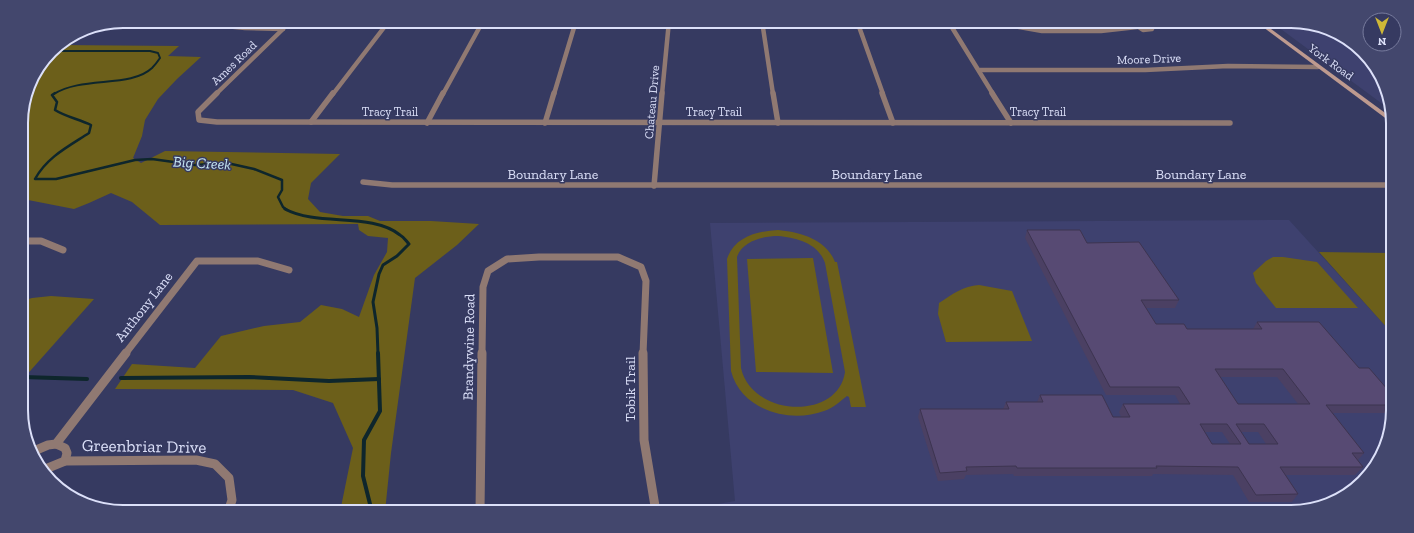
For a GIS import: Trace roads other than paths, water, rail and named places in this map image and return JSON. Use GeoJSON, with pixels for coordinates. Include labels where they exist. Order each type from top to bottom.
{"type":"FeatureCollection","features":[{"type":"Feature","properties":{"kind":"main road","name":"York Road"},"geometry":{"type":"LineString","coordinates":[[1266,28],[1385,116]]}},
{"type":"Feature","properties":{"kind":"street"},"geometry":{"type":"LineString","coordinates":[[245,28],[283,29]]}},
{"type":"Feature","properties":{"kind":"street"},"geometry":{"type":"LineString","coordinates":[[311,122],[384,28]]}},
{"type":"Feature","properties":{"kind":"street"},"geometry":{"type":"LineString","coordinates":[[427,123],[479,28]]}},
{"type":"Feature","properties":{"kind":"street"},"geometry":{"type":"LineString","coordinates":[[545,123],[574,28]]}},
{"type":"Feature","properties":{"kind":"street","name":"Chateau Drive"},"geometry":{"type":"LineString","coordinates":[[654,186],[668,28]]}},
{"type":"Feature","properties":{"kind":"street"},"geometry":{"type":"LineString","coordinates":[[763,28],[778,123]]}},
{"type":"Feature","properties":{"kind":"street"},"geometry":{"type":"LineString","coordinates":[[859,28],[893,123]]}},
{"type":"Feature","properties":{"kind":"street"},"geometry":{"type":"LineString","coordinates":[[953,28],[980,70],[1011,123]]}},
{"type":"Feature","properties":{"kind":"street"},"geometry":{"type":"LineString","coordinates":[[1024,28],[1042,31],[1101,31],[1129,28]]}},
{"type":"Feature","properties":{"kind":"street","name":"Ames Road"},"geometry":{"type":"LineString","coordinates":[[199,120],[198,112],[283,29]]}},
{"type":"Feature","properties":{"kind":"street","name":"Moore Drive"},"geometry":{"type":"LineString","coordinates":[[980,70],[1137,70],[1222,66],[1318,67]]}},
{"type":"Feature","properties":{"kind":"street","name":"Tracy Trail"},"geometry":{"type":"LineString","coordinates":[[199,120],[217,122],[427,123],[1230,123]]}},
{"type":"Feature","properties":{"kind":"street","name":"Boundary Lane"},"geometry":{"type":"LineString","coordinates":[[363,182],[392,185],[1386,186]]}},
{"type":"Feature","properties":{"kind":"street"},"geometry":{"type":"LineString","coordinates":[[28,241],[41,241],[63,250]]}},
{"type":"Feature","properties":{"kind":"street","name":"Brandywine Road"},"geometry":{"type":"LineString","coordinates":[[480,505],[483,287],[488,271],[508,259],[538,257],[618,257],[641,267]]}},
{"type":"Feature","properties":{"kind":"street","name":"Anthony Lane"},"geometry":{"type":"LineString","coordinates":[[56,444],[197,261],[258,261],[289,270]]}},
{"type":"Feature","properties":{"kind":"street","name":"Tobik Trail"},"geometry":{"type":"LineString","coordinates":[[641,267],[646,281],[642,365],[644,440],[655,505]]}},
{"type":"Feature","properties":{"kind":"street"},"geometry":{"type":"LineString","coordinates":[[37,450],[48,445],[56,444],[65,448],[66,461],[48,468]]}},
{"type":"Feature","properties":{"kind":"street","name":"Greenbriar Drive"},"geometry":{"type":"LineString","coordinates":[[66,461],[196,460],[215,464],[229,478],[232,500],[230,505]]}},
{"type":"Feature","properties":{"kind":"waterway","name":"Big Creek"},"geometry":{"type":"LineString","coordinates":[[54,94],[78,85],[132,78],[143,74],[152,68],[160,58],[158,53],[150,51],[62,51]]}},
{"type":"Feature","properties":{"kind":"waterway","name":"Big Creek"},"geometry":{"type":"LineString","coordinates":[[55,93],[52,95],[57,102],[55,110],[91,125],[89,133],[66,147],[52,158],[35,179],[56,179],[135,160],[152,159],[195,165],[227,163],[254,169],[282,180],[282,190],[278,197],[283,207],[286,210]]}},
{"type":"Feature","properties":{"kind":"waterway","name":"Big Creek"},"geometry":{"type":"LineString","coordinates":[[286,210],[313,217],[360,221],[374,224],[388,228],[404,238],[409,244],[397,256],[383,265],[379,274],[373,302],[377,328],[378,354]]}},
{"type":"Feature","properties":{"kind":"waterway","name":"Big Creek"},"geometry":{"type":"LineString","coordinates":[[378,353],[379,379]]}},
{"type":"Feature","properties":{"kind":"waterway"},"geometry":{"type":"LineString","coordinates":[[28,377],[87,379]]}},
{"type":"Feature","properties":{"kind":"waterway"},"geometry":{"type":"LineString","coordinates":[[121,378],[249,377],[329,381],[379,379]]}},
{"type":"Feature","properties":{"kind":"waterway","name":"Big Creek"},"geometry":{"type":"LineString","coordinates":[[370,505],[363,476],[364,440],[380,411],[379,379]]}}]}
